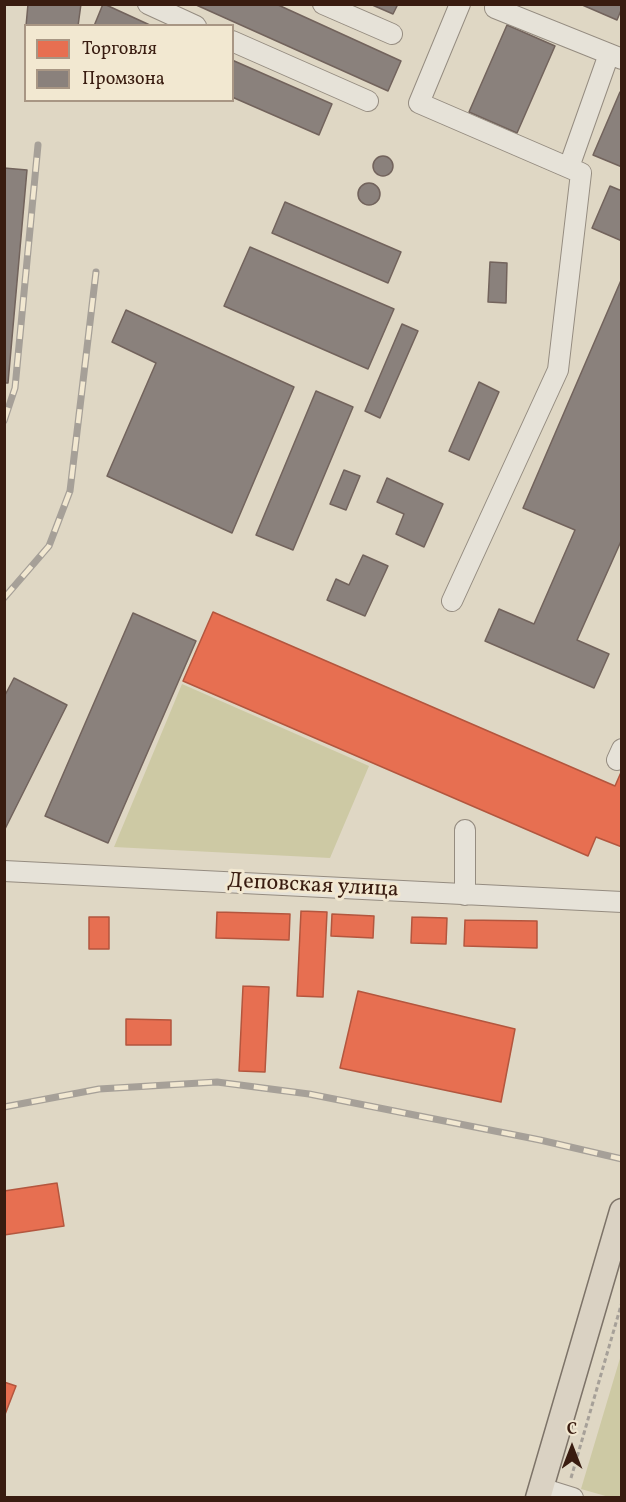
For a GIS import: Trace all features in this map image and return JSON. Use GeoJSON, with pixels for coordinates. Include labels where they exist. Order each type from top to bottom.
{"type":"FeatureCollection","features":[{"type":"Feature","properties":{"kind":"main road"},"geometry":{"type":"LineString","coordinates":[[540,1493],[621,1211]]}},
{"type":"Feature","properties":{"kind":"street"},"geometry":{"type":"LineString","coordinates":[[323,4],[392,34]]}},
{"type":"Feature","properties":{"kind":"street"},"geometry":{"type":"LineString","coordinates":[[452,600],[558,370],[581,173],[419,103],[460,4]]}},
{"type":"Feature","properties":{"kind":"street"},"geometry":{"type":"LineString","coordinates":[[160,7],[192,24]]}},
{"type":"Feature","properties":{"kind":"street"},"geometry":{"type":"LineString","coordinates":[[495,8],[615,57],[568,167]]}},
{"type":"Feature","properties":{"kind":"street"},"geometry":{"type":"LineString","coordinates":[[234,42],[368,101]]}},
{"type":"Feature","properties":{"kind":"street"},"geometry":{"type":"LineString","coordinates":[[465,830],[465,895]]}},
{"type":"Feature","properties":{"kind":"street","name":"Деповская улица"},"geometry":{"type":"LineString","coordinates":[[4,871],[621,902]]}},
{"type":"Feature","properties":{"kind":"street"},"geometry":{"type":"LineString","coordinates":[[540,1493],[569,1496]]}},
{"type":"Feature","properties":{"kind":"path"},"geometry":{"type":"LineString","coordinates":[[569,1496],[621,1302]]}},
{"type":"Feature","properties":{"kind":"shaded area"},"geometry":{"type":"Polygon","coordinates":[[[182,684],[369,766],[330,858],[114,847],[182,684]]]}},
{"type":"Feature","properties":{"kind":"shaded area"},"geometry":{"type":"Polygon","coordinates":[[[621,1355],[621,1497],[609,1497],[581,1489],[621,1355]]]}},
{"type":"Feature","properties":{"kind":"building: Торговля"},"geometry":{"type":"Polygon","coordinates":[[[213,612],[615,786],[622,770],[622,847],[596,837],[588,856],[183,681],[213,612]]]}},
{"type":"Feature","properties":{"kind":"building: Торговля"},"geometry":{"type":"Polygon","coordinates":[[[301,911],[327,912],[323,997],[297,996],[301,911]]]}},
{"type":"Feature","properties":{"kind":"building: Торговля"},"geometry":{"type":"Polygon","coordinates":[[[217,912],[290,914],[289,940],[216,938],[217,912]]]}},
{"type":"Feature","properties":{"kind":"building: Торговля"},"geometry":{"type":"Polygon","coordinates":[[[332,914],[374,916],[373,938],[331,936],[332,914]]]}},
{"type":"Feature","properties":{"kind":"building: Торговля"},"geometry":{"type":"Polygon","coordinates":[[[89,917],[109,917],[109,949],[89,949],[89,917]]]}},
{"type":"Feature","properties":{"kind":"building: Торговля"},"geometry":{"type":"Polygon","coordinates":[[[412,917],[447,918],[446,944],[411,943],[412,917]]]}},
{"type":"Feature","properties":{"kind":"building: Торговля"},"geometry":{"type":"Polygon","coordinates":[[[465,920],[537,921],[537,948],[464,946],[465,920]]]}},
{"type":"Feature","properties":{"kind":"building: Торговля"},"geometry":{"type":"Polygon","coordinates":[[[243,986],[269,987],[265,1072],[239,1071],[243,986]]]}},
{"type":"Feature","properties":{"kind":"building: Торговля"},"geometry":{"type":"Polygon","coordinates":[[[358,991],[515,1029],[501,1102],[340,1068],[358,991]]]}},
{"type":"Feature","properties":{"kind":"building: Торговля"},"geometry":{"type":"Polygon","coordinates":[[[126,1019],[171,1020],[171,1045],[126,1045],[126,1019]]]}},
{"type":"Feature","properties":{"kind":"building: Торговля"},"geometry":{"type":"Polygon","coordinates":[[[57,1183],[64,1226],[4,1235],[4,1191],[57,1183]]]}},
{"type":"Feature","properties":{"kind":"building: Торговля"},"geometry":{"type":"Polygon","coordinates":[[[4,1382],[16,1386],[4,1417],[4,1382]]]}},
{"type":"Feature","properties":{"kind":"building: Промзона"},"geometry":{"type":"Polygon","coordinates":[[[28,4],[81,4],[78,24],[26,24],[28,4]]]}},
{"type":"Feature","properties":{"kind":"building: Промзона"},"geometry":{"type":"Polygon","coordinates":[[[104,4],[148,24],[95,24],[104,4]]]}},
{"type":"Feature","properties":{"kind":"building: Промзона"},"geometry":{"type":"Polygon","coordinates":[[[194,4],[276,4],[401,61],[388,91],[194,4]]]}},
{"type":"Feature","properties":{"kind":"building: Промзона"},"geometry":{"type":"Polygon","coordinates":[[[370,4],[398,4],[393,14],[370,4]]]}},
{"type":"Feature","properties":{"kind":"building: Промзона"},"geometry":{"type":"Polygon","coordinates":[[[580,4],[622,4],[622,8],[617,20],[580,4]]]}},
{"type":"Feature","properties":{"kind":"building: Промзона"},"geometry":{"type":"Polygon","coordinates":[[[507,25],[555,46],[517,133],[469,112],[507,25]]]}},
{"type":"Feature","properties":{"kind":"building: Промзона"},"geometry":{"type":"Polygon","coordinates":[[[234,61],[332,104],[319,135],[234,98],[234,61]]]}},
{"type":"Feature","properties":{"kind":"building: Промзона"},"geometry":{"type":"Polygon","coordinates":[[[620,92],[622,92],[622,167],[593,155],[620,92]]]}},
{"type":"Feature","properties":{"kind":"building: Промзона"},"geometry":{"type":"Polygon","coordinates":[[[383,156],[390,159],[393,166],[390,173],[383,176],[376,173],[373,166],[376,159],[383,156]]]}},
{"type":"Feature","properties":{"kind":"building: Промзона"},"geometry":{"type":"Polygon","coordinates":[[[4,168],[27,170],[8,383],[4,383],[4,168]]]}},
{"type":"Feature","properties":{"kind":"building: Промзона"},"geometry":{"type":"Polygon","coordinates":[[[369,183],[377,186],[380,194],[377,202],[369,205],[361,202],[358,194],[361,186],[369,183]]]}},
{"type":"Feature","properties":{"kind":"building: Промзона"},"geometry":{"type":"Polygon","coordinates":[[[610,186],[622,191],[622,241],[592,228],[610,186]]]}},
{"type":"Feature","properties":{"kind":"building: Промзона"},"geometry":{"type":"Polygon","coordinates":[[[285,202],[401,252],[388,283],[272,233],[285,202]]]}},
{"type":"Feature","properties":{"kind":"building: Промзона"},"geometry":{"type":"Polygon","coordinates":[[[250,247],[394,309],[368,369],[224,306],[250,247]]]}},
{"type":"Feature","properties":{"kind":"building: Промзона"},"geometry":{"type":"Polygon","coordinates":[[[490,262],[507,263],[506,303],[488,302],[490,262]]]}},
{"type":"Feature","properties":{"kind":"building: Промзона"},"geometry":{"type":"Polygon","coordinates":[[[622,278],[622,539],[577,640],[609,654],[594,688],[485,641],[499,609],[534,624],[575,530],[523,508],[622,278]]]}},
{"type":"Feature","properties":{"kind":"building: Промзона"},"geometry":{"type":"Polygon","coordinates":[[[126,310],[294,387],[232,533],[107,476],[156,363],[112,342],[126,310]]]}},
{"type":"Feature","properties":{"kind":"building: Промзона"},"geometry":{"type":"Polygon","coordinates":[[[402,324],[418,331],[380,418],[365,411],[402,324]]]}},
{"type":"Feature","properties":{"kind":"building: Промзона"},"geometry":{"type":"Polygon","coordinates":[[[479,382],[499,392],[469,460],[449,451],[479,382]]]}},
{"type":"Feature","properties":{"kind":"building: Промзона"},"geometry":{"type":"Polygon","coordinates":[[[316,391],[353,407],[293,550],[256,535],[316,391]]]}},
{"type":"Feature","properties":{"kind":"building: Промзона"},"geometry":{"type":"Polygon","coordinates":[[[344,470],[360,476],[346,510],[330,504],[344,470]]]}},
{"type":"Feature","properties":{"kind":"building: Промзона"},"geometry":{"type":"Polygon","coordinates":[[[387,478],[443,504],[424,547],[396,534],[404,514],[377,502],[387,478]]]}},
{"type":"Feature","properties":{"kind":"building: Промзона"},"geometry":{"type":"Polygon","coordinates":[[[363,555],[388,566],[365,616],[327,600],[336,579],[349,585],[363,555]]]}},
{"type":"Feature","properties":{"kind":"building: Промзона"},"geometry":{"type":"Polygon","coordinates":[[[133,613],[196,641],[108,843],[45,816],[133,613]]]}},
{"type":"Feature","properties":{"kind":"building: Промзона"},"geometry":{"type":"Polygon","coordinates":[[[14,678],[67,705],[4,831],[4,697],[14,678]]]}},
{"type":"Feature","properties":{"kind":"railway"},"geometry":{"type":"LineString","coordinates":[[4,421],[15,388],[38,145]]}},
{"type":"Feature","properties":{"kind":"railway"},"geometry":{"type":"LineString","coordinates":[[4,598],[49,546],[70,491],[96,272]]}},
{"type":"Feature","properties":{"kind":"railway"},"geometry":{"type":"LineString","coordinates":[[4,1107],[99,1089],[217,1082],[309,1094],[540,1140],[622,1159]]}}]}
